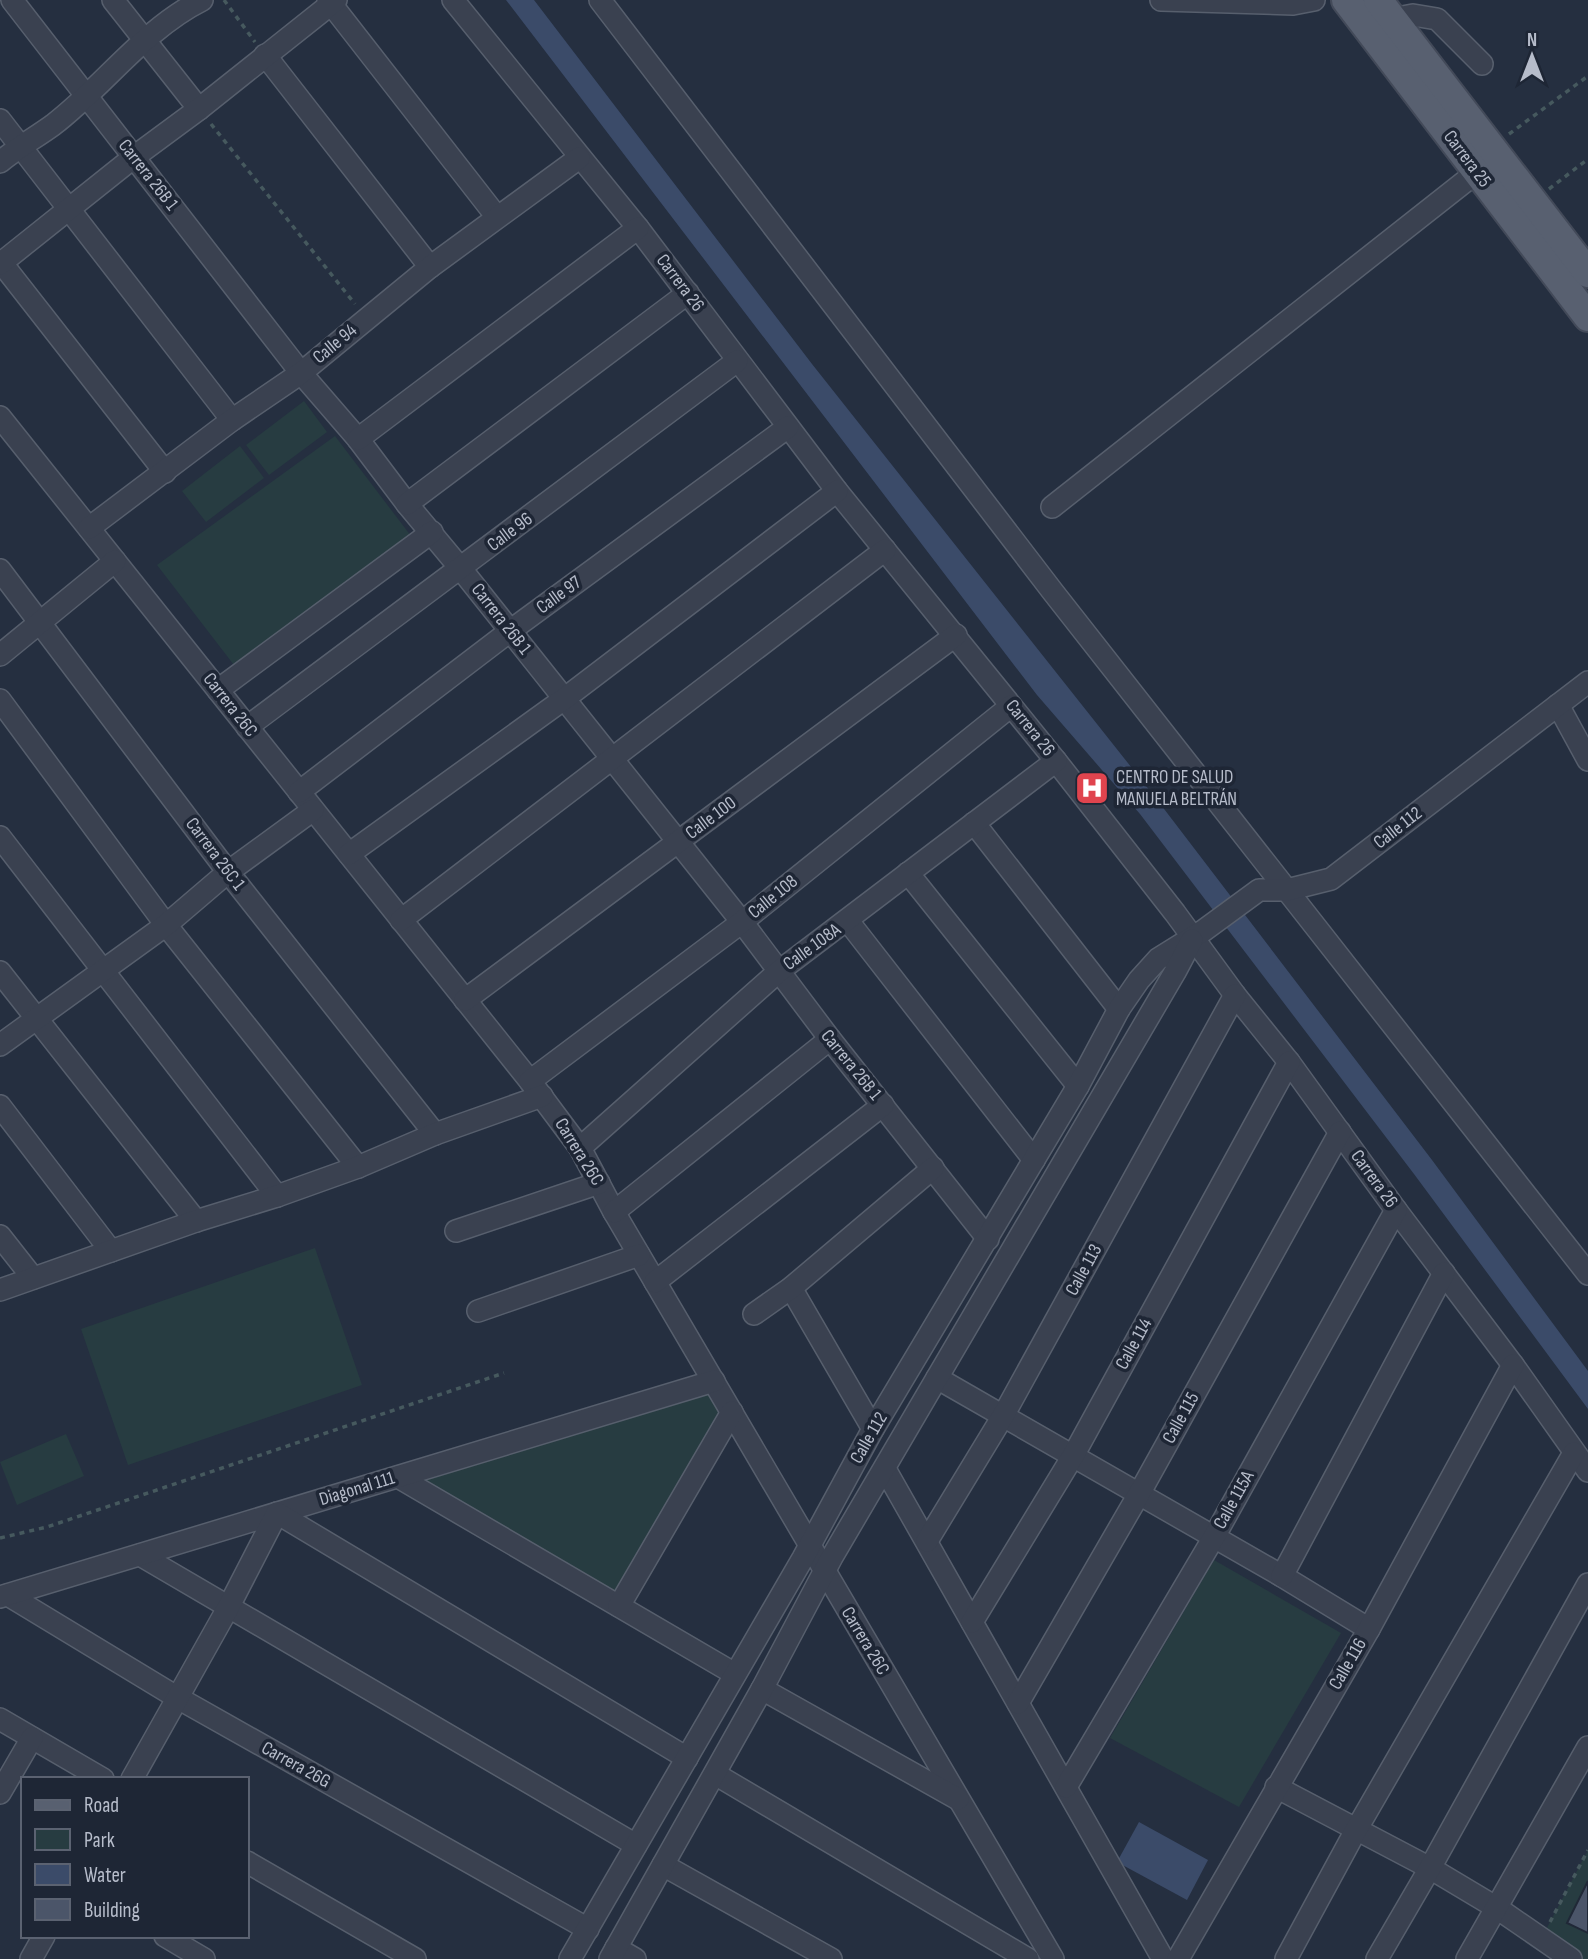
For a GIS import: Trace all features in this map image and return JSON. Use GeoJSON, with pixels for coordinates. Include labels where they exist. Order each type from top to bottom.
{"type":"FeatureCollection","features":[{"type":"Feature","properties":{"kind":"main road","name":"Carrera 25"},"geometry":{"type":"LineString","coordinates":[[1346,0],[1588,317]]}},
{"type":"Feature","properties":{"kind":"main road","name":"Carrera 25"},"geometry":{"type":"LineString","coordinates":[[1385,10],[1588,273]]}},
{"type":"Feature","properties":{"kind":"street","name":"Carrera 26B 1"},"geometry":{"type":"LineString","coordinates":[[12,0],[301,373],[358,439],[407,504],[679,842],[988,1239]]}},
{"type":"Feature","properties":{"kind":"street"},"geometry":{"type":"LineString","coordinates":[[113,0],[199,109]]}},
{"type":"Feature","properties":{"kind":"street"},"geometry":{"type":"LineString","coordinates":[[0,162],[19,145],[52,125],[145,41],[202,0]]}},
{"type":"Feature","properties":{"kind":"street","name":"Carrera 26"},"geometry":{"type":"LineString","coordinates":[[453,0],[638,228],[837,491],[1198,934],[1235,995],[1289,1062],[1396,1210],[1513,1364],[1588,1471]]}},
{"type":"Feature","properties":{"kind":"street"},"geometry":{"type":"LineString","coordinates":[[600,0],[1045,581],[1588,1274]]}},
{"type":"Feature","properties":{"kind":"street"},"geometry":{"type":"LineString","coordinates":[[1161,0],[1293,4],[1314,0]]}},
{"type":"Feature","properties":{"kind":"street"},"geometry":{"type":"LineString","coordinates":[[165,471],[0,263],[199,109],[332,1],[497,217]]}},
{"type":"Feature","properties":{"kind":"street"},"geometry":{"type":"LineString","coordinates":[[1385,10],[1437,19],[1482,64]]}},
{"type":"Feature","properties":{"kind":"street"},"geometry":{"type":"LineString","coordinates":[[265,55],[430,267]]}},
{"type":"Feature","properties":{"kind":"street"},"geometry":{"type":"LineString","coordinates":[[0,120],[232,420]]}},
{"type":"Feature","properties":{"kind":"street","name":"Calle 94"},"geometry":{"type":"LineString","coordinates":[[89,528],[232,420],[301,373],[430,267],[579,158]]}},
{"type":"Feature","properties":{"kind":"street"},"geometry":{"type":"LineString","coordinates":[[1052,507],[1477,172]]}},
{"type":"Feature","properties":{"kind":"street"},"geometry":{"type":"LineString","coordinates":[[358,439],[638,228]]}},
{"type":"Feature","properties":{"kind":"street"},"geometry":{"type":"LineString","coordinates":[[407,504],[688,293]]}},
{"type":"Feature","properties":{"kind":"street","name":"Calle 96"},"geometry":{"type":"LineString","coordinates":[[247,727],[737,361]]}},
{"type":"Feature","properties":{"kind":"street","name":"Carrera 26C"},"geometry":{"type":"LineString","coordinates":[[0,417],[536,1088],[580,1148],[639,1255],[1053,1959]]}},
{"type":"Feature","properties":{"kind":"street","name":"Calle 97"},"geometry":{"type":"LineString","coordinates":[[299,792],[510,631],[788,427]]}},
{"type":"Feature","properties":{"kind":"street"},"geometry":{"type":"LineString","coordinates":[[349,854],[564,699],[837,491]]}},
{"type":"Feature","properties":{"kind":"street"},"geometry":{"type":"LineString","coordinates":[[218,690],[432,532]]}},
{"type":"Feature","properties":{"kind":"street"},"geometry":{"type":"LineString","coordinates":[[401,920],[885,550]]}},
{"type":"Feature","properties":{"kind":"street"},"geometry":{"type":"LineString","coordinates":[[0,655],[115,561]]}},
{"type":"Feature","properties":{"kind":"street","name":"Carrera 26C 1"},"geometry":{"type":"LineString","coordinates":[[0,570],[228,872],[435,1133]]}},
{"type":"Feature","properties":{"kind":"street","name":"Calle 100"},"geometry":{"type":"LineString","coordinates":[[466,1000],[956,635]]}},
{"type":"Feature","properties":{"kind":"street","name":"Calle 112"},"geometry":{"type":"LineString","coordinates":[[570,1959],[810,1544],[873,1429],[1078,1086],[1119,1009],[1139,980],[1158,959],[1259,890],[1287,890],[1331,879],[1588,682]]}},
{"type":"Feature","properties":{"kind":"street"},"geometry":{"type":"LineString","coordinates":[[0,701],[166,925],[358,1167]]}},
{"type":"Feature","properties":{"kind":"street"},"geometry":{"type":"LineString","coordinates":[[1558,705],[1588,760]]}},
{"type":"Feature","properties":{"kind":"street","name":"Calle 108"},"geometry":{"type":"LineString","coordinates":[[0,1290],[358,1167],[536,1088],[1011,706]]}},
{"type":"Feature","properties":{"kind":"street","name":"Calle 108A"},"geometry":{"type":"LineString","coordinates":[[580,1148],[778,972],[1056,761]]}},
{"type":"Feature","properties":{"kind":"street"},"geometry":{"type":"LineString","coordinates":[[0,1045],[166,925],[228,872],[313,810]]}},
{"type":"Feature","properties":{"kind":"street"},"geometry":{"type":"LineString","coordinates":[[974,823],[1119,1009]]}},
{"type":"Feature","properties":{"kind":"street"},"geometry":{"type":"LineString","coordinates":[[0,836],[277,1196]]}},
{"type":"Feature","properties":{"kind":"street"},"geometry":{"type":"LineString","coordinates":[[908,873],[1078,1086]]}},
{"type":"Feature","properties":{"kind":"street"},"geometry":{"type":"LineString","coordinates":[[848,921],[1034,1160]]}},
{"type":"Feature","properties":{"kind":"street","name":"Calle 112"},"geometry":{"type":"LineString","coordinates":[[613,1954],[762,1689],[825,1570],[1198,934]]}},
{"type":"Feature","properties":{"kind":"street"},"geometry":{"type":"LineString","coordinates":[[0,972],[196,1221]]}},
{"type":"Feature","properties":{"kind":"street","name":"Calle 113"},"geometry":{"type":"LineString","coordinates":[[927,1541],[1003,1416],[1235,995]]}},
{"type":"Feature","properties":{"kind":"street"},"geometry":{"type":"LineString","coordinates":[[614,1212],[830,1039]]}},
{"type":"Feature","properties":{"kind":"street","name":"Calle 114"},"geometry":{"type":"LineString","coordinates":[[972,1622],[1073,1456],[1289,1062]]}},
{"type":"Feature","properties":{"kind":"street"},"geometry":{"type":"LineString","coordinates":[[655,1282],[883,1105]]}},
{"type":"Feature","properties":{"kind":"street"},"geometry":{"type":"LineString","coordinates":[[0,1106],[111,1251]]}},
{"type":"Feature","properties":{"kind":"street","name":"Calle 115"},"geometry":{"type":"LineString","coordinates":[[1018,1703],[1139,1494],[1340,1132]]}},
{"type":"Feature","properties":{"kind":"street"},"geometry":{"type":"LineString","coordinates":[[754,1314],[791,1288],[933,1168]]}},
{"type":"Feature","properties":{"kind":"street"},"geometry":{"type":"LineString","coordinates":[[456,1231],[599,1183]]}},
{"type":"Feature","properties":{"kind":"street","name":"Calle 115A"},"geometry":{"type":"LineString","coordinates":[[1066,1787],[1214,1537],[1396,1210]]}},
{"type":"Feature","properties":{"kind":"street"},"geometry":{"type":"LineString","coordinates":[[0,1236],[33,1278]]}},
{"type":"Feature","properties":{"kind":"street"},"geometry":{"type":"LineString","coordinates":[[478,1311],[639,1255]]}},
{"type":"Feature","properties":{"kind":"street"},"geometry":{"type":"LineString","coordinates":[[1282,1576],[1444,1273]]}},
{"type":"Feature","properties":{"kind":"street"},"geometry":{"type":"LineString","coordinates":[[791,1288],[873,1429]]}},
{"type":"Feature","properties":{"kind":"street","name":"Calle 116"},"geometry":{"type":"LineString","coordinates":[[1178,1959],[1369,1629],[1513,1364]]}},
{"type":"Feature","properties":{"kind":"street"},"geometry":{"type":"LineString","coordinates":[[937,1378],[1282,1576],[1369,1629]]}},
{"type":"Feature","properties":{"kind":"street","name":"Diagonal 111"},"geometry":{"type":"LineString","coordinates":[[4,1596],[714,1381]]}},
{"type":"Feature","properties":{"kind":"street"},"geometry":{"type":"LineString","coordinates":[[619,1606],[732,1412]]}},
{"type":"Feature","properties":{"kind":"street"},"geometry":{"type":"LineString","coordinates":[[1286,1959],[1356,1830],[1574,1453]]}},
{"type":"Feature","properties":{"kind":"street"},"geometry":{"type":"LineString","coordinates":[[886,1469],[1163,1959]]}},
{"type":"Feature","properties":{"kind":"street"},"geometry":{"type":"LineString","coordinates":[[398,1477],[735,1674]]}},
{"type":"Feature","properties":{"kind":"street"},"geometry":{"type":"LineString","coordinates":[[133,1777],[228,1608],[277,1513],[687,1758]]}},
{"type":"Feature","properties":{"kind":"street"},"geometry":{"type":"LineString","coordinates":[[140,1555],[636,1845]]}},
{"type":"Feature","properties":{"kind":"street"},"geometry":{"type":"LineString","coordinates":[[1377,1959],[1588,1584]]}},
{"type":"Feature","properties":{"kind":"street","name":"Carrera 26G"},"geometry":{"type":"LineString","coordinates":[[4,1596],[178,1698],[588,1929]]}},
{"type":"Feature","properties":{"kind":"street"},"geometry":{"type":"LineString","coordinates":[[762,1689],[960,1800]]}},
{"type":"Feature","properties":{"kind":"street"},"geometry":{"type":"LineString","coordinates":[[0,1719],[100,1777]]}},
{"type":"Feature","properties":{"kind":"street"},"geometry":{"type":"LineString","coordinates":[[0,1793],[32,1738]]}},
{"type":"Feature","properties":{"kind":"street"},"geometry":{"type":"LineString","coordinates":[[1467,1959],[1588,1747]]}},
{"type":"Feature","properties":{"kind":"street"},"geometry":{"type":"LineString","coordinates":[[715,1774],[1028,1959]]}},
{"type":"Feature","properties":{"kind":"street"},"geometry":{"type":"LineString","coordinates":[[1276,1787],[1430,1868],[1497,1908],[1571,1959]]}},
{"type":"Feature","properties":{"kind":"street"},"geometry":{"type":"LineString","coordinates":[[248,1863],[415,1959]]}},
{"type":"Feature","properties":{"kind":"street"},"geometry":{"type":"LineString","coordinates":[[663,1865],[831,1959]]}},
{"type":"Feature","properties":{"kind":"street"},"geometry":{"type":"LineString","coordinates":[[31,1959],[43,1938]]}},
{"type":"Feature","properties":{"kind":"street"},"geometry":{"type":"LineString","coordinates":[[168,1938],[204,1959]]}},
{"type":"Feature","properties":{"kind":"street"},"geometry":{"type":"LineString","coordinates":[[613,1954],[635,1959]]}},
{"type":"Feature","properties":{"kind":"path"},"geometry":{"type":"LineString","coordinates":[[224,0],[265,55]]}},
{"type":"Feature","properties":{"kind":"path"},"geometry":{"type":"LineString","coordinates":[[1502,139],[1588,76]]}},
{"type":"Feature","properties":{"kind":"path"},"geometry":{"type":"LineString","coordinates":[[199,109],[366,318]]}},
{"type":"Feature","properties":{"kind":"path"},"geometry":{"type":"LineString","coordinates":[[1534,202],[1588,159]]}},
{"type":"Feature","properties":{"kind":"path"},"geometry":{"type":"LineString","coordinates":[[0,1538],[47,1527],[504,1373]]}},
{"type":"Feature","properties":{"kind":"path"},"geometry":{"type":"LineString","coordinates":[[1541,1939],[1588,1850]]}},
{"type":"Feature","properties":{"kind":"green space"},"geometry":{"type":"Polygon","coordinates":[[[304,401],[327,432],[269,475],[246,445],[304,401]]]}},
{"type":"Feature","properties":{"kind":"green space"},"geometry":{"type":"Polygon","coordinates":[[[335,436],[411,536],[237,669],[157,565],[335,436]]]}},
{"type":"Feature","properties":{"kind":"green space"},"geometry":{"type":"Polygon","coordinates":[[[240,446],[264,478],[206,522],[182,491],[240,446]]]}},
{"type":"Feature","properties":{"kind":"green space"},"geometry":{"type":"Polygon","coordinates":[[[315,1248],[362,1385],[128,1465],[81,1329],[315,1248]]]}},
{"type":"Feature","properties":{"kind":"green space"},"geometry":{"type":"Polygon","coordinates":[[[714,1381],[732,1412],[619,1606],[398,1477],[714,1381]]]}},
{"type":"Feature","properties":{"kind":"green space"},"geometry":{"type":"Polygon","coordinates":[[[66,1434],[84,1476],[17,1505],[0,1462],[66,1434]]]}},
{"type":"Feature","properties":{"kind":"green space"},"geometry":{"type":"Polygon","coordinates":[[[1214,1560],[1341,1633],[1239,1807],[1110,1738],[1214,1560]]]}},
{"type":"Feature","properties":{"kind":"green space"},"geometry":{"type":"Polygon","coordinates":[[[1588,1850],[1588,1959],[1571,1959],[1541,1939],[1588,1850]]]}},
{"type":"Feature","properties":{"kind":"water"},"geometry":{"type":"Polygon","coordinates":[[[506,0],[534,0],[812,364],[1158,801],[1432,1160],[1588,1371],[1588,1409],[1414,1174],[1140,814],[1037,695],[506,0]]]}},
{"type":"Feature","properties":{"kind":"water"},"geometry":{"type":"Polygon","coordinates":[[[1139,1822],[1208,1860],[1187,1900],[1117,1862],[1139,1822]]]}},
{"type":"Feature","properties":{"kind":"building"},"geometry":{"type":"Polygon","coordinates":[[[1588,1881],[1588,1933],[1567,1923],[1588,1881]]]}},
{"type":"Feature","properties":{"kind":"place","name":"CENTRO DE SALUD MANUELA BELTRÁN"},"geometry":{"type":"Point","coordinates":[1092,788]}}]}
